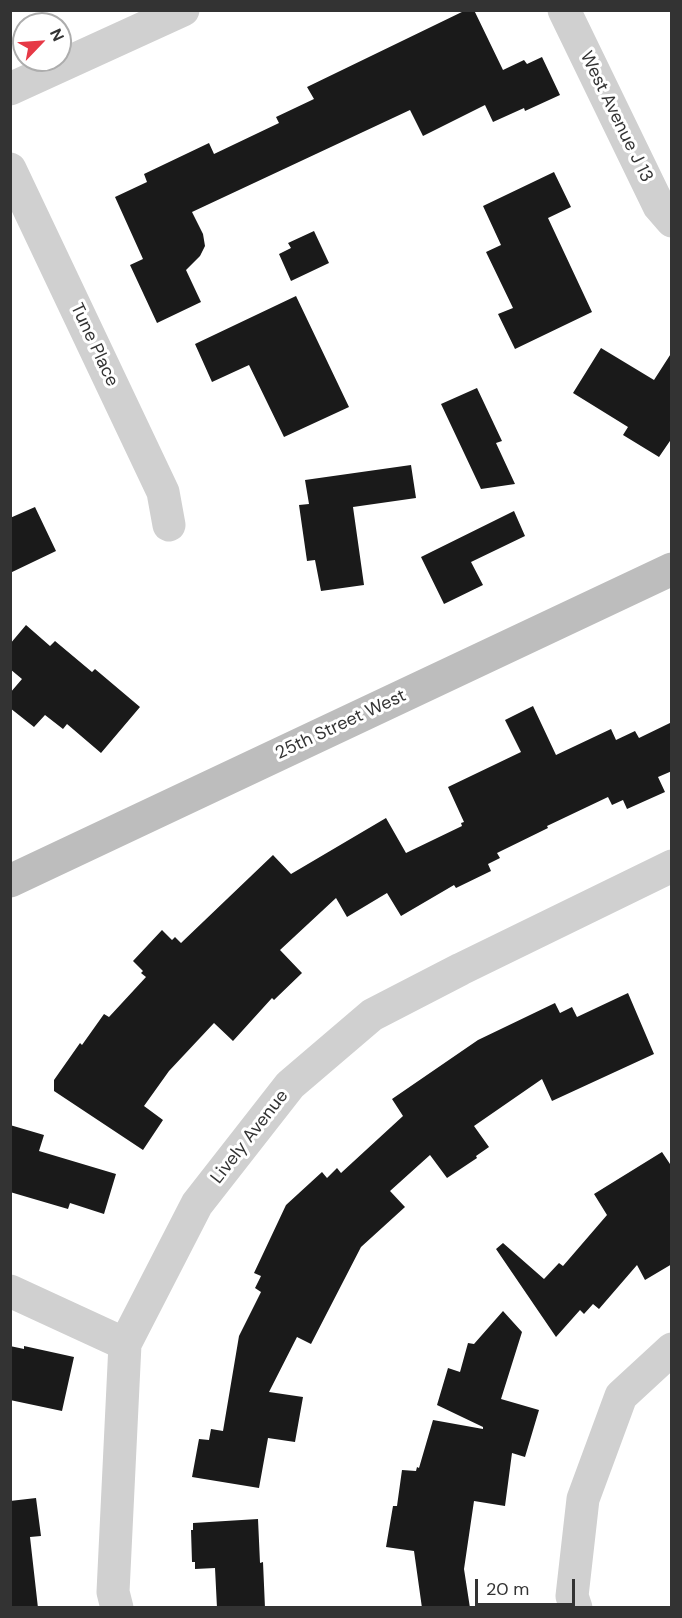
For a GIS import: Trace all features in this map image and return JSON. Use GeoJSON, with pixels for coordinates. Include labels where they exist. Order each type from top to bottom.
{"type":"FeatureCollection","features":[{"type":"Feature","properties":{"kind":"street"},"geometry":{"type":"LineString","coordinates":[[10,88],[183,10]]}},
{"type":"Feature","properties":{"kind":"street","name":"West Avenue J 13"},"geometry":{"type":"LineString","coordinates":[[564,10],[659,206],[672,221]]}},
{"type":"Feature","properties":{"kind":"street","name":"Tune Place"},"geometry":{"type":"LineString","coordinates":[[10,169],[163,492],[169,525]]}},
{"type":"Feature","properties":{"kind":"street","name":"25th Street West"},"geometry":{"type":"LineString","coordinates":[[10,881],[672,569]]}},
{"type":"Feature","properties":{"kind":"street","name":"Lively Avenue"},"geometry":{"type":"LineString","coordinates":[[117,1608],[113,1592],[125,1344],[197,1204],[290,1085],[372,1015],[460,969],[672,866]]}},
{"type":"Feature","properties":{"kind":"street"},"geometry":{"type":"LineString","coordinates":[[10,1291],[125,1344]]}},
{"type":"Feature","properties":{"kind":"street"},"geometry":{"type":"LineString","coordinates":[[576,1608],[572,1596],[583,1499],[621,1396],[672,1349]]}},
{"type":"Feature","properties":{"kind":"building"},"geometry":{"type":"Polygon","coordinates":[[[466,10],[474,10],[503,70],[524,60],[527,64],[542,57],[560,95],[493,122],[485,105],[423,136],[410,110],[192,212],[203,234],[205,246],[200,256],[186,270],[201,302],[157,323],[130,265],[143,259],[115,197],[147,182],[144,174],[209,143],[214,154],[279,123],[276,117],[314,99],[307,87],[466,10]]]}},
{"type":"Feature","properties":{"kind":"building"},"geometry":{"type":"Polygon","coordinates":[[[554,172],[571,207],[548,218],[592,312],[515,349],[498,314],[513,308],[486,252],[501,245],[483,206],[554,172]]]}},
{"type":"Feature","properties":{"kind":"building"},"geometry":{"type":"Polygon","coordinates":[[[314,231],[329,263],[291,281],[279,254],[291,248],[288,243],[314,231]]]}},
{"type":"Feature","properties":{"kind":"building"},"geometry":{"type":"Polygon","coordinates":[[[296,296],[349,407],[284,437],[249,365],[212,382],[195,344],[296,296]]]}},
{"type":"Feature","properties":{"kind":"building"},"geometry":{"type":"Polygon","coordinates":[[[601,348],[654,380],[672,352],[672,438],[659,457],[623,435],[628,427],[573,393],[601,348]]]}},
{"type":"Feature","properties":{"kind":"building"},"geometry":{"type":"Polygon","coordinates":[[[477,388],[502,441],[496,443],[515,484],[481,489],[441,404],[477,388]]]}},
{"type":"Feature","properties":{"kind":"building"},"geometry":{"type":"Polygon","coordinates":[[[411,465],[416,498],[353,507],[364,585],[321,591],[315,560],[307,561],[299,505],[309,504],[305,480],[411,465]]]}},
{"type":"Feature","properties":{"kind":"building"},"geometry":{"type":"Polygon","coordinates":[[[35,507],[56,551],[10,573],[10,518],[35,507]]]}},
{"type":"Feature","properties":{"kind":"building"},"geometry":{"type":"Polygon","coordinates":[[[514,511],[525,536],[471,562],[483,585],[444,604],[421,557],[514,511]]]}},
{"type":"Feature","properties":{"kind":"building"},"geometry":{"type":"Polygon","coordinates":[[[26,625],[50,646],[55,641],[92,672],[95,669],[140,707],[101,753],[67,724],[63,729],[45,715],[34,727],[10,708],[10,693],[22,679],[10,669],[10,644],[26,625]]]}},
{"type":"Feature","properties":{"kind":"building"},"geometry":{"type":"Polygon","coordinates":[[[533,706],[556,755],[611,729],[616,740],[635,731],[639,738],[672,722],[672,771],[658,777],[665,792],[627,809],[623,800],[612,805],[608,797],[497,853],[500,858],[488,864],[491,871],[456,888],[454,885],[401,916],[387,893],[347,917],[336,898],[280,950],[302,973],[274,1000],[272,998],[233,1041],[214,1023],[169,1071],[144,1106],[163,1120],[143,1150],[54,1091],[54,1080],[80,1043],[82,1045],[104,1014],[109,1017],[146,977],[133,961],[162,930],[172,940],[175,937],[181,943],[273,855],[291,874],[386,818],[406,853],[462,826],[461,823],[464,822],[448,787],[521,752],[505,720],[533,706]]]}},
{"type":"Feature","properties":{"kind":"building"},"geometry":{"type":"Polygon","coordinates":[[[628,993],[654,1054],[552,1101],[542,1079],[474,1126],[489,1147],[476,1156],[477,1158],[447,1178],[430,1155],[390,1191],[405,1207],[361,1247],[311,1344],[297,1337],[269,1392],[303,1397],[295,1442],[268,1438],[259,1488],[192,1477],[199,1439],[209,1440],[211,1429],[223,1431],[239,1336],[261,1292],[255,1288],[261,1276],[254,1273],[286,1205],[322,1172],[327,1178],[337,1168],[341,1173],[403,1116],[392,1099],[478,1040],[555,1003],[560,1013],[572,1007],[577,1017],[628,993]]]}},
{"type":"Feature","properties":{"kind":"building"},"geometry":{"type":"Polygon","coordinates":[[[10,1125],[44,1135],[39,1151],[116,1174],[104,1214],[70,1203],[68,1209],[10,1192],[10,1125]]]}},
{"type":"Feature","properties":{"kind":"building"},"geometry":{"type":"Polygon","coordinates":[[[662,1152],[672,1167],[672,1264],[645,1280],[637,1265],[599,1309],[593,1304],[584,1314],[580,1310],[556,1337],[496,1249],[503,1243],[544,1279],[559,1263],[563,1266],[607,1215],[594,1194],[662,1152]]]}},
{"type":"Feature","properties":{"kind":"building"},"geometry":{"type":"Polygon","coordinates":[[[503,1311],[522,1332],[501,1399],[539,1410],[525,1457],[512,1453],[505,1506],[474,1501],[464,1569],[470,1608],[422,1608],[414,1551],[386,1547],[393,1506],[397,1506],[402,1470],[416,1471],[417,1467],[419,1468],[433,1420],[483,1429],[437,1405],[448,1368],[460,1372],[468,1343],[474,1344],[503,1311]]]}},
{"type":"Feature","properties":{"kind":"building"},"geometry":{"type":"Polygon","coordinates":[[[10,1346],[24,1349],[24,1346],[74,1357],[62,1411],[10,1400],[10,1346]]]}},
{"type":"Feature","properties":{"kind":"building"},"geometry":{"type":"Polygon","coordinates":[[[36,1498],[41,1536],[30,1537],[38,1608],[10,1608],[10,1501],[36,1498]]]}},
{"type":"Feature","properties":{"kind":"building"},"geometry":{"type":"Polygon","coordinates":[[[258,1519],[265,1608],[217,1608],[215,1568],[195,1569],[195,1562],[192,1562],[191,1530],[193,1530],[193,1523],[258,1519]]]}}]}
